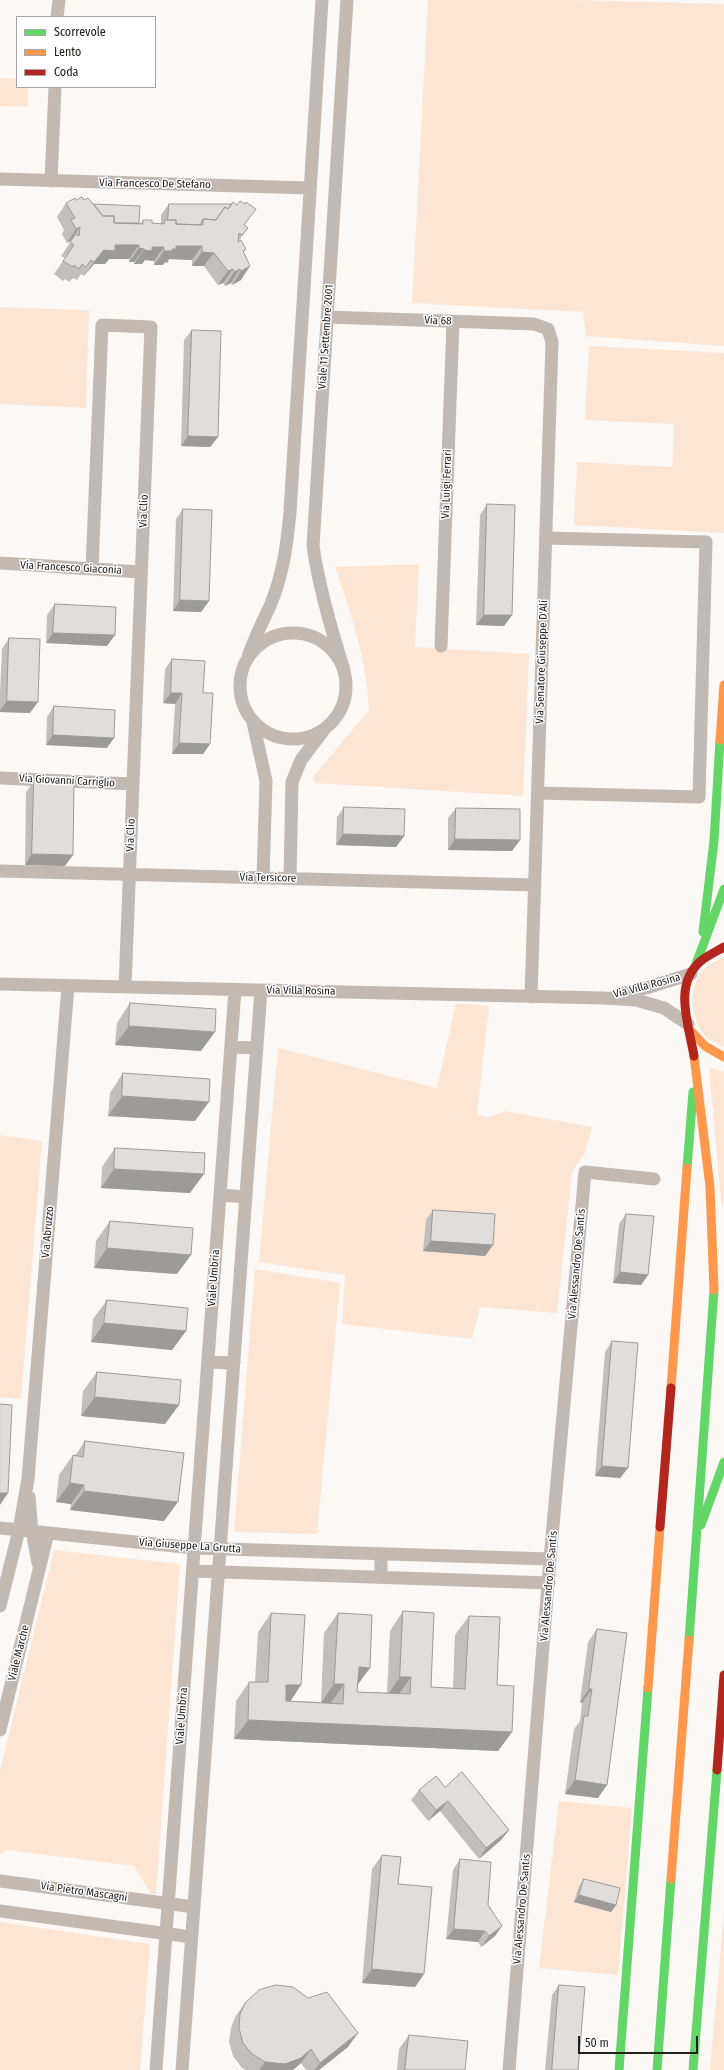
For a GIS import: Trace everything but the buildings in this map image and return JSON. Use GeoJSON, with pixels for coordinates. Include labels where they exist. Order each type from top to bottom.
{"type":"FeatureCollection","features":[{"type":"Feature","properties":{"kind":"street"},"geometry":{"type":"LineString","coordinates":[[58,16],[59,0]]}},
{"type":"Feature","properties":{"kind":"street"},"geometry":{"type":"LineString","coordinates":[[322,0],[286,550],[282,571],[270,606],[255,635],[241,673],[239,690],[243,707],[253,722],[268,734],[286,740],[305,739],[323,731]]}},
{"type":"Feature","properties":{"kind":"street","name":"Viale 11 Settembre 2001"},"geometry":{"type":"LineString","coordinates":[[344,670],[324,603],[313,546],[347,0]]}},
{"type":"Feature","properties":{"kind":"street"},"geometry":{"type":"LineString","coordinates":[[51,181],[55,88]]}},
{"type":"Feature","properties":{"kind":"street","name":"Via Francesco De Stefano"},"geometry":{"type":"LineString","coordinates":[[0,180],[310,188]]}},
{"type":"Feature","properties":{"kind":"street","name":"Via 68"},"geometry":{"type":"LineString","coordinates":[[327,317],[534,324],[548,329]]}},
{"type":"Feature","properties":{"kind":"street","name":"Via Luigi Ferrari"},"geometry":{"type":"LineString","coordinates":[[441,646],[453,322]]}},
{"type":"Feature","properties":{"kind":"street","name":"Via Clio"},"geometry":{"type":"LineString","coordinates":[[92,569],[102,325],[151,327],[125,987]]}},
{"type":"Feature","properties":{"kind":"street","name":"Via Senatore Giuseppe D'Alí"},"geometry":{"type":"LineString","coordinates":[[531,996],[552,342],[548,329]]}},
{"type":"Feature","properties":{"kind":"street"},"geometry":{"type":"LineString","coordinates":[[538,793],[699,797],[706,542],[546,538]]}},
{"type":"Feature","properties":{"kind":"street","name":"Via Francesco Giaconia"},"geometry":{"type":"LineString","coordinates":[[0,563],[141,572]]}},
{"type":"Feature","properties":{"kind":"street"},"geometry":{"type":"LineString","coordinates":[[248,657],[259,644],[274,636],[291,632],[308,634],[328,646],[336,654],[344,670],[347,687],[344,704],[336,719],[323,731],[301,760],[292,782],[290,879]]}},
{"type":"Feature","properties":{"kind":"street"},"geometry":{"type":"LineString","coordinates":[[701,954],[714,841],[724,685]]}},
{"type":"Feature","properties":{"kind":"street"},"geometry":{"type":"LineString","coordinates":[[253,722],[266,781],[263,878]]}},
{"type":"Feature","properties":{"kind":"street","name":"Via Giovanni Carriglio"},"geometry":{"type":"LineString","coordinates":[[0,778],[133,784]]}},
{"type":"Feature","properties":{"kind":"street","name":"Via Tersicore"},"geometry":{"type":"LineString","coordinates":[[0,871],[535,885]]}},
{"type":"Feature","properties":{"kind":"street"},"geometry":{"type":"LineString","coordinates":[[657,2070],[714,1296],[710,1187],[695,1062],[684,1008],[684,996],[692,972],[701,954],[724,889]]}},
{"type":"Feature","properties":{"kind":"street"},"geometry":{"type":"LineString","coordinates":[[692,972],[702,960],[724,947]]}},
{"type":"Feature","properties":{"kind":"street","name":"Via Villa Rosina"},"geometry":{"type":"LineString","coordinates":[[603,998],[646,988],[692,972]]}},
{"type":"Feature","properties":{"kind":"street","name":"Via Villa Rosina"},"geometry":{"type":"LineString","coordinates":[[0,984],[531,996],[636,1000],[664,1008],[689,1027]]}},
{"type":"Feature","properties":{"kind":"street","name":"Via Abruzzo"},"geometry":{"type":"LineString","coordinates":[[19,1530],[28,1479],[68,986]]}},
{"type":"Feature","properties":{"kind":"street","name":"Viale Umbria"},"geometry":{"type":"LineString","coordinates":[[156,2070],[235,990]]}},
{"type":"Feature","properties":{"kind":"street"},"geometry":{"type":"LineString","coordinates":[[182,2070],[261,990]]}},
{"type":"Feature","properties":{"kind":"street"},"geometry":{"type":"LineString","coordinates":[[689,1027],[701,1044],[716,1055],[724,1057]]}},
{"type":"Feature","properties":{"kind":"street"},"geometry":{"type":"LineString","coordinates":[[231,1047],[257,1048]]}},
{"type":"Feature","properties":{"kind":"street"},"geometry":{"type":"LineString","coordinates":[[619,2070],[695,1062]]}},
{"type":"Feature","properties":{"kind":"street","name":"Via Alessandro De Santis"},"geometry":{"type":"LineString","coordinates":[[509,2070],[550,1559],[585,1172],[654,1179]]}},
{"type":"Feature","properties":{"kind":"street"},"geometry":{"type":"LineString","coordinates":[[220,1195],[246,1197]]}},
{"type":"Feature","properties":{"kind":"street"},"geometry":{"type":"LineString","coordinates":[[714,1296],[723,1251]]}},
{"type":"Feature","properties":{"kind":"street"},"geometry":{"type":"LineString","coordinates":[[208,1362],[234,1363]]}},
{"type":"Feature","properties":{"kind":"street"},"geometry":{"type":"LineString","coordinates":[[697,1536],[724,1462]]}},
{"type":"Feature","properties":{"kind":"street","name":"Via Abruzzo"},"geometry":{"type":"LineString","coordinates":[[28,1479],[32,1531]]}},
{"type":"Feature","properties":{"kind":"street","name":"Via Giuseppe La Grutta"},"geometry":{"type":"LineString","coordinates":[[0,1528],[194,1548],[550,1559]]}},
{"type":"Feature","properties":{"kind":"street"},"geometry":{"type":"LineString","coordinates":[[0,1606],[19,1530]]}},
{"type":"Feature","properties":{"kind":"street","name":"Viale Marche"},"geometry":{"type":"LineString","coordinates":[[32,1531],[38,1556],[38,1576]]}},
{"type":"Feature","properties":{"kind":"street","name":"Viale Marche"},"geometry":{"type":"LineString","coordinates":[[0,1730],[48,1533]]}},
{"type":"Feature","properties":{"kind":"street"},"geometry":{"type":"LineString","coordinates":[[381,1554],[381,1577]]}},
{"type":"Feature","properties":{"kind":"street"},"geometry":{"type":"LineString","coordinates":[[193,1571],[549,1583]]}},
{"type":"Feature","properties":{"kind":"street"},"geometry":{"type":"LineString","coordinates":[[693,2070],[724,1675]]}},
{"type":"Feature","properties":{"kind":"street","name":"Via Pietro Mascagni"},"geometry":{"type":"LineString","coordinates":[[0,1881],[194,1907]]}},
{"type":"Feature","properties":{"kind":"street"},"geometry":{"type":"LineString","coordinates":[[0,1911],[192,1937]]}},
{"type":"Feature","properties":{"kind":"shaded area"},"geometry":{"type":"Polygon","coordinates":[[[428,0],[576,0],[724,4],[724,346],[586,336],[583,312],[412,303],[428,0]]]}},
{"type":"Feature","properties":{"kind":"shaded area"},"geometry":{"type":"Polygon","coordinates":[[[0,78],[16,79],[16,88],[28,88],[28,107],[0,106],[0,78]]]}},
{"type":"Feature","properties":{"kind":"shaded area"},"geometry":{"type":"Polygon","coordinates":[[[0,307],[89,310],[86,408],[0,404],[0,307]]]}},
{"type":"Feature","properties":{"kind":"shaded area"},"geometry":{"type":"Polygon","coordinates":[[[589,346],[724,353],[724,533],[574,525],[577,462],[672,467],[674,424],[585,420],[589,346]]]}},
{"type":"Feature","properties":{"kind":"shaded area"},"geometry":{"type":"Polygon","coordinates":[[[419,564],[415,647],[529,654],[523,796],[315,783],[313,777],[369,710],[368,691],[362,655],[335,567],[419,564]]]}},
{"type":"Feature","properties":{"kind":"shaded area"},"geometry":{"type":"Polygon","coordinates":[[[724,956],[724,1048],[708,1038],[697,1023],[694,1014],[693,995],[694,986],[703,970],[724,956]]]}},
{"type":"Feature","properties":{"kind":"shaded area"},"geometry":{"type":"Polygon","coordinates":[[[456,1003],[489,1006],[477,1115],[489,1117],[505,1111],[592,1127],[586,1151],[572,1172],[557,1313],[480,1307],[472,1339],[342,1324],[345,1275],[259,1262],[278,1048],[437,1088],[456,1003]]]}},
{"type":"Feature","properties":{"kind":"shaded area"},"geometry":{"type":"Polygon","coordinates":[[[709,1067],[724,1072],[724,1199],[722,1209],[709,1067]]]}},
{"type":"Feature","properties":{"kind":"shaded area"},"geometry":{"type":"Polygon","coordinates":[[[0,1135],[42,1141],[21,1399],[0,1397],[0,1135]]]}},
{"type":"Feature","properties":{"kind":"shaded area"},"geometry":{"type":"Polygon","coordinates":[[[255,1269],[340,1283],[317,1534],[234,1532],[255,1269]]]}},
{"type":"Feature","properties":{"kind":"shaded area"},"geometry":{"type":"Polygon","coordinates":[[[54,1550],[180,1564],[156,1894],[151,1894],[134,1866],[6,1850],[0,1855],[0,1771],[54,1550]]]}},
{"type":"Feature","properties":{"kind":"shaded area"},"geometry":{"type":"Polygon","coordinates":[[[559,1801],[632,1808],[618,1975],[539,1968],[559,1801]]]}},
{"type":"Feature","properties":{"kind":"shaded area"},"geometry":{"type":"Polygon","coordinates":[[[724,1913],[724,2070],[710,2070],[724,1913]]]}},
{"type":"Feature","properties":{"kind":"shaded area"},"geometry":{"type":"Polygon","coordinates":[[[0,1922],[150,1944],[140,2070],[0,2070],[0,1922]]]}},
{"type":"Feature","properties":{"kind":"traffic: fast"},"geometry":{"type":"LineString","coordinates":[[703,932],[714,841],[720,740]]}},
{"type":"Feature","properties":{"kind":"traffic: fast"},"geometry":{"type":"LineString","coordinates":[[696,964],[724,889]]}},
{"type":"Feature","properties":{"kind":"traffic: fast"},"geometry":{"type":"LineString","coordinates":[[687,1168],[693,1092]]}},
{"type":"Feature","properties":{"kind":"traffic: fast"},"geometry":{"type":"LineString","coordinates":[[689,1640],[714,1290]]}},
{"type":"Feature","properties":{"kind":"traffic: fast"},"geometry":{"type":"LineString","coordinates":[[701,1525],[724,1462]]}},
{"type":"Feature","properties":{"kind":"traffic: fast"},"geometry":{"type":"LineString","coordinates":[[619,2070],[648,1688]]}},
{"type":"Feature","properties":{"kind":"traffic: fast"},"geometry":{"type":"LineString","coordinates":[[693,2070],[717,1770]]}},
{"type":"Feature","properties":{"kind":"traffic: fast"},"geometry":{"type":"LineString","coordinates":[[657,2070],[671,1879]]}},
{"type":"Feature","properties":{"kind":"traffic: slow"},"geometry":{"type":"LineString","coordinates":[[720,740],[724,685]]}},
{"type":"Feature","properties":{"kind":"traffic: slow"},"geometry":{"type":"LineString","coordinates":[[690,1030],[705,1046],[724,1057]]}},
{"type":"Feature","properties":{"kind":"traffic: slow"},"geometry":{"type":"LineString","coordinates":[[694,1056],[710,1187],[714,1290]]}},
{"type":"Feature","properties":{"kind":"traffic: slow"},"geometry":{"type":"LineString","coordinates":[[671,1388],[687,1168]]}},
{"type":"Feature","properties":{"kind":"traffic: slow"},"geometry":{"type":"LineString","coordinates":[[648,1688],[660,1527]]}},
{"type":"Feature","properties":{"kind":"traffic: slow"},"geometry":{"type":"LineString","coordinates":[[671,1879],[689,1640]]}},
{"type":"Feature","properties":{"kind":"traffic: jam"},"geometry":{"type":"LineString","coordinates":[[694,1056],[686,1018],[685,993],[687,981],[693,970],[702,960],[724,947]]}},
{"type":"Feature","properties":{"kind":"traffic: jam"},"geometry":{"type":"LineString","coordinates":[[660,1527],[671,1388]]}},
{"type":"Feature","properties":{"kind":"traffic: jam"},"geometry":{"type":"LineString","coordinates":[[717,1770],[724,1675]]}}]}
